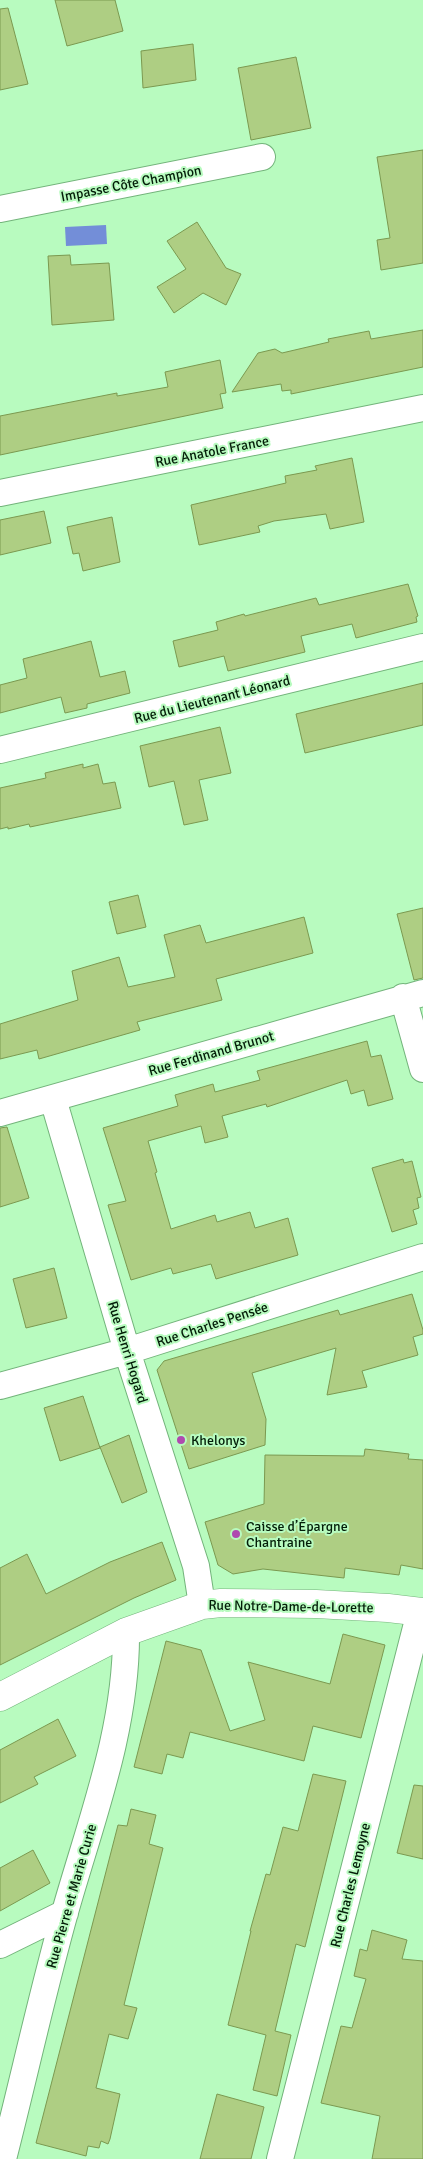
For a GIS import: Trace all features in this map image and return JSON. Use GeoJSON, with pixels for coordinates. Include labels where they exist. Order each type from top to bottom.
{"type":"FeatureCollection","features":[{"type":"Feature","properties":{"kind":"main road","name":"Rue Notre-Dame-de-Lorette"},"geometry":{"type":"LineString","coordinates":[[0,1698],[126,1632],[202,1605],[221,1603],[316,1604],[422,1612]]}},
{"type":"Feature","properties":{"kind":"street","name":"Impasse Côte Champion"},"geometry":{"type":"LineString","coordinates":[[0,209],[262,157]]}},
{"type":"Feature","properties":{"kind":"street","name":"Rue Anatole France"},"geometry":{"type":"LineString","coordinates":[[0,493],[423,408]]}},
{"type":"Feature","properties":{"kind":"street","name":"Rue du Lieutenant Léonard"},"geometry":{"type":"LineString","coordinates":[[0,750],[423,647]]}},
{"type":"Feature","properties":{"kind":"street"},"geometry":{"type":"LineString","coordinates":[[413,995],[423,1069]]}},
{"type":"Feature","properties":{"kind":"street","name":"Rue Ferdinand Brunot"},"geometry":{"type":"LineString","coordinates":[[0,1113],[413,995]]}},
{"type":"Feature","properties":{"kind":"street","name":"Rue Henri Hogard"},"geometry":{"type":"LineString","coordinates":[[53,1099],[127,1351],[196,1566],[202,1605]]}},
{"type":"Feature","properties":{"kind":"street","name":"Rue Charles Pensée"},"geometry":{"type":"LineString","coordinates":[[0,1386],[127,1351],[423,1257]]}},
{"type":"Feature","properties":{"kind":"street","name":"Rue Charles Lemoyne"},"geometry":{"type":"LineString","coordinates":[[280,2159],[422,1612]]}},
{"type":"Feature","properties":{"kind":"street","name":"Rue Pierre et Marie Curie"},"geometry":{"type":"LineString","coordinates":[[3,2159],[65,1913],[112,1754],[126,1666],[126,1632]]}},
{"type":"Feature","properties":{"kind":"street"},"geometry":{"type":"LineString","coordinates":[[0,1945],[65,1913]]}},
{"type":"Feature","properties":{"kind":"water"},"geometry":{"type":"Polygon","coordinates":[[[106,225],[107,244],[66,246],[65,227],[106,225]]]}},
{"type":"Feature","properties":{"kind":"building"},"geometry":{"type":"Polygon","coordinates":[[[55,0],[115,0],[123,31],[67,46],[55,0]]]}},
{"type":"Feature","properties":{"kind":"building"},"geometry":{"type":"Polygon","coordinates":[[[8,8],[28,84],[0,90],[0,9],[8,8]]]}},
{"type":"Feature","properties":{"kind":"building"},"geometry":{"type":"Polygon","coordinates":[[[193,44],[196,80],[143,88],[141,51],[193,44]]]}},
{"type":"Feature","properties":{"kind":"building"},"geometry":{"type":"Polygon","coordinates":[[[296,57],[311,128],[251,140],[238,68],[296,57]]]}},
{"type":"Feature","properties":{"kind":"building"},"geometry":{"type":"Polygon","coordinates":[[[423,150],[423,263],[381,270],[377,240],[390,238],[377,157],[423,150]]]}},
{"type":"Feature","properties":{"kind":"building"},"geometry":{"type":"Polygon","coordinates":[[[197,222],[226,268],[241,274],[226,305],[203,293],[174,313],[157,287],[186,269],[167,241],[197,222]]]}},
{"type":"Feature","properties":{"kind":"building"},"geometry":{"type":"Polygon","coordinates":[[[70,255],[71,265],[109,263],[114,320],[52,325],[48,256],[70,255]]]}},
{"type":"Feature","properties":{"kind":"building"},"geometry":{"type":"Polygon","coordinates":[[[423,330],[423,367],[291,394],[291,390],[282,391],[281,384],[232,392],[258,353],[275,349],[282,353],[329,342],[328,339],[369,331],[371,339],[423,330]]]}},
{"type":"Feature","properties":{"kind":"building"},"geometry":{"type":"Polygon","coordinates":[[[220,360],[226,393],[220,394],[223,408],[0,455],[0,416],[117,393],[117,396],[168,387],[165,372],[220,360]]]}},
{"type":"Feature","properties":{"kind":"building"},"geometry":{"type":"Polygon","coordinates":[[[352,458],[364,522],[330,529],[326,514],[274,521],[258,526],[260,532],[199,545],[191,505],[286,483],[285,476],[317,470],[315,466],[352,458]]]}},
{"type":"Feature","properties":{"kind":"building"},"geometry":{"type":"Polygon","coordinates":[[[44,511],[51,543],[0,555],[0,520],[44,511]]]}},
{"type":"Feature","properties":{"kind":"building"},"geometry":{"type":"Polygon","coordinates":[[[112,517],[120,562],[83,571],[79,553],[73,554],[67,527],[112,517]]]}},
{"type":"Feature","properties":{"kind":"building"},"geometry":{"type":"Polygon","coordinates":[[[408,584],[418,616],[416,617],[417,622],[356,638],[352,624],[301,636],[305,652],[228,671],[224,656],[179,667],[173,641],[218,630],[216,622],[316,598],[319,605],[408,584]]]}},
{"type":"Feature","properties":{"kind":"building"},"geometry":{"type":"Polygon","coordinates":[[[91,641],[100,677],[125,671],[130,693],[87,704],[87,708],[65,713],[61,697],[0,713],[0,685],[27,678],[23,659],[91,641]]]}},
{"type":"Feature","properties":{"kind":"building"},"geometry":{"type":"Polygon","coordinates":[[[423,683],[423,725],[305,753],[296,714],[423,683]]]}},
{"type":"Feature","properties":{"kind":"building"},"geometry":{"type":"Polygon","coordinates":[[[220,727],[231,773],[199,780],[208,820],[184,825],[174,781],[149,787],[140,746],[220,727]]]}},
{"type":"Feature","properties":{"kind":"building"},"geometry":{"type":"Polygon","coordinates":[[[83,764],[83,768],[98,764],[103,784],[115,782],[121,808],[30,827],[29,824],[0,829],[0,788],[46,778],[45,773],[83,764]]]}},
{"type":"Feature","properties":{"kind":"building"},"geometry":{"type":"Polygon","coordinates":[[[138,895],[146,927],[117,934],[109,902],[138,895]]]}},
{"type":"Feature","properties":{"kind":"building"},"geometry":{"type":"Polygon","coordinates":[[[423,908],[423,978],[414,980],[397,914],[423,908]]]}},
{"type":"Feature","properties":{"kind":"building"},"geometry":{"type":"Polygon","coordinates":[[[304,917],[313,953],[216,979],[222,1000],[137,1022],[140,1030],[39,1059],[37,1050],[0,1059],[0,1024],[78,1000],[72,971],[119,957],[128,987],[175,977],[164,935],[200,925],[206,943],[304,917]]]}},
{"type":"Feature","properties":{"kind":"building"},"geometry":{"type":"Polygon","coordinates":[[[367,1041],[371,1057],[381,1055],[393,1099],[368,1106],[364,1090],[351,1094],[347,1080],[267,1107],[266,1104],[222,1116],[228,1137],[205,1143],[201,1126],[148,1141],[171,1229],[215,1215],[217,1222],[250,1212],[255,1228],[288,1218],[298,1255],[216,1279],[211,1264],[173,1274],[171,1268],[131,1280],[108,1205],[126,1201],[103,1128],[178,1106],[175,1095],[213,1084],[215,1092],[260,1080],[257,1071],[367,1041]]]}},
{"type":"Feature","properties":{"kind":"building"},"geometry":{"type":"Polygon","coordinates":[[[7,1127],[29,1198],[0,1207],[0,1128],[7,1127]]]}},
{"type":"Feature","properties":{"kind":"building"},"geometry":{"type":"Polygon","coordinates":[[[403,1159],[404,1163],[412,1161],[421,1197],[417,1198],[419,1208],[413,1210],[417,1224],[392,1232],[372,1168],[403,1159]]]}},
{"type":"Feature","properties":{"kind":"building"},"geometry":{"type":"Polygon","coordinates":[[[54,1268],[67,1318],[26,1328],[13,1279],[54,1268]]]}},
{"type":"Feature","properties":{"kind":"building"},"geometry":{"type":"Polygon","coordinates":[[[412,1294],[423,1330],[423,1334],[413,1337],[418,1355],[362,1371],[367,1387],[327,1395],[336,1348],[252,1373],[266,1419],[265,1445],[189,1469],[157,1370],[164,1361],[338,1310],[340,1315],[412,1294]]]}},
{"type":"Feature","properties":{"kind":"building"},"geometry":{"type":"Polygon","coordinates":[[[83,1396],[100,1448],[60,1461],[44,1408],[83,1396]]]}},
{"type":"Feature","properties":{"kind":"building"},"geometry":{"type":"Polygon","coordinates":[[[129,1435],[147,1492],[122,1503],[100,1447],[129,1435]]]}},
{"type":"Feature","properties":{"kind":"building"},"geometry":{"type":"Polygon","coordinates":[[[365,1449],[409,1454],[408,1459],[423,1460],[423,1569],[401,1565],[399,1575],[345,1568],[344,1578],[263,1569],[233,1574],[218,1565],[205,1522],[264,1504],[265,1455],[364,1456],[365,1449]]]}},
{"type":"Feature","properties":{"kind":"building"},"geometry":{"type":"Polygon","coordinates":[[[162,1542],[176,1580],[134,1598],[0,1665],[0,1568],[27,1554],[46,1594],[110,1562],[162,1542]]]}},
{"type":"Feature","properties":{"kind":"building"},"geometry":{"type":"Polygon","coordinates":[[[343,1634],[385,1645],[361,1738],[313,1726],[304,1761],[190,1732],[183,1758],[167,1754],[162,1774],[134,1767],[166,1641],[201,1650],[230,1731],[265,1720],[248,1662],[330,1684],[343,1634]]]}},
{"type":"Feature","properties":{"kind":"building"},"geometry":{"type":"Polygon","coordinates":[[[58,1719],[76,1756],[34,1777],[38,1784],[0,1803],[0,1750],[58,1719]]]}},
{"type":"Feature","properties":{"kind":"building"},"geometry":{"type":"Polygon","coordinates":[[[313,1774],[346,1781],[305,1947],[296,1944],[275,2031],[291,2035],[277,2096],[253,2090],[266,2035],[228,2025],[250,1931],[266,1874],[270,1875],[283,1827],[298,1831],[313,1774]]]}},
{"type":"Feature","properties":{"kind":"building"},"geometry":{"type":"Polygon","coordinates":[[[414,1785],[423,1786],[423,1859],[397,1853],[414,1785]]]}},
{"type":"Feature","properties":{"kind":"building"},"geometry":{"type":"Polygon","coordinates":[[[131,1809],[156,1815],[149,1844],[163,1848],[124,2005],[137,2008],[128,2039],[109,2034],[96,2088],[120,2094],[110,2139],[108,2144],[101,2141],[99,2148],[88,2146],[86,2156],[36,2143],[118,1825],[127,1826],[131,1809]]]}},
{"type":"Feature","properties":{"kind":"building"},"geometry":{"type":"Polygon","coordinates":[[[33,1850],[50,1883],[0,1911],[0,1868],[33,1850]]]}},
{"type":"Feature","properties":{"kind":"building"},"geometry":{"type":"Polygon","coordinates":[[[372,1930],[407,1940],[402,1959],[423,1961],[423,2159],[372,2159],[380,2116],[321,2103],[341,2026],[352,2028],[366,1979],[354,1976],[360,1949],[367,1951],[372,1930]]]}},
{"type":"Feature","properties":{"kind":"building"},"geometry":{"type":"Polygon","coordinates":[[[217,2094],[264,2107],[251,2159],[200,2159],[217,2094]]]}},
{"type":"Feature","properties":{"kind":"place","name":"Khelonys"},"geometry":{"type":"Point","coordinates":[181,1440]}},
{"type":"Feature","properties":{"kind":"place","name":"Caisse d’Épargne Chantraine"},"geometry":{"type":"Point","coordinates":[236,1534]}}]}
